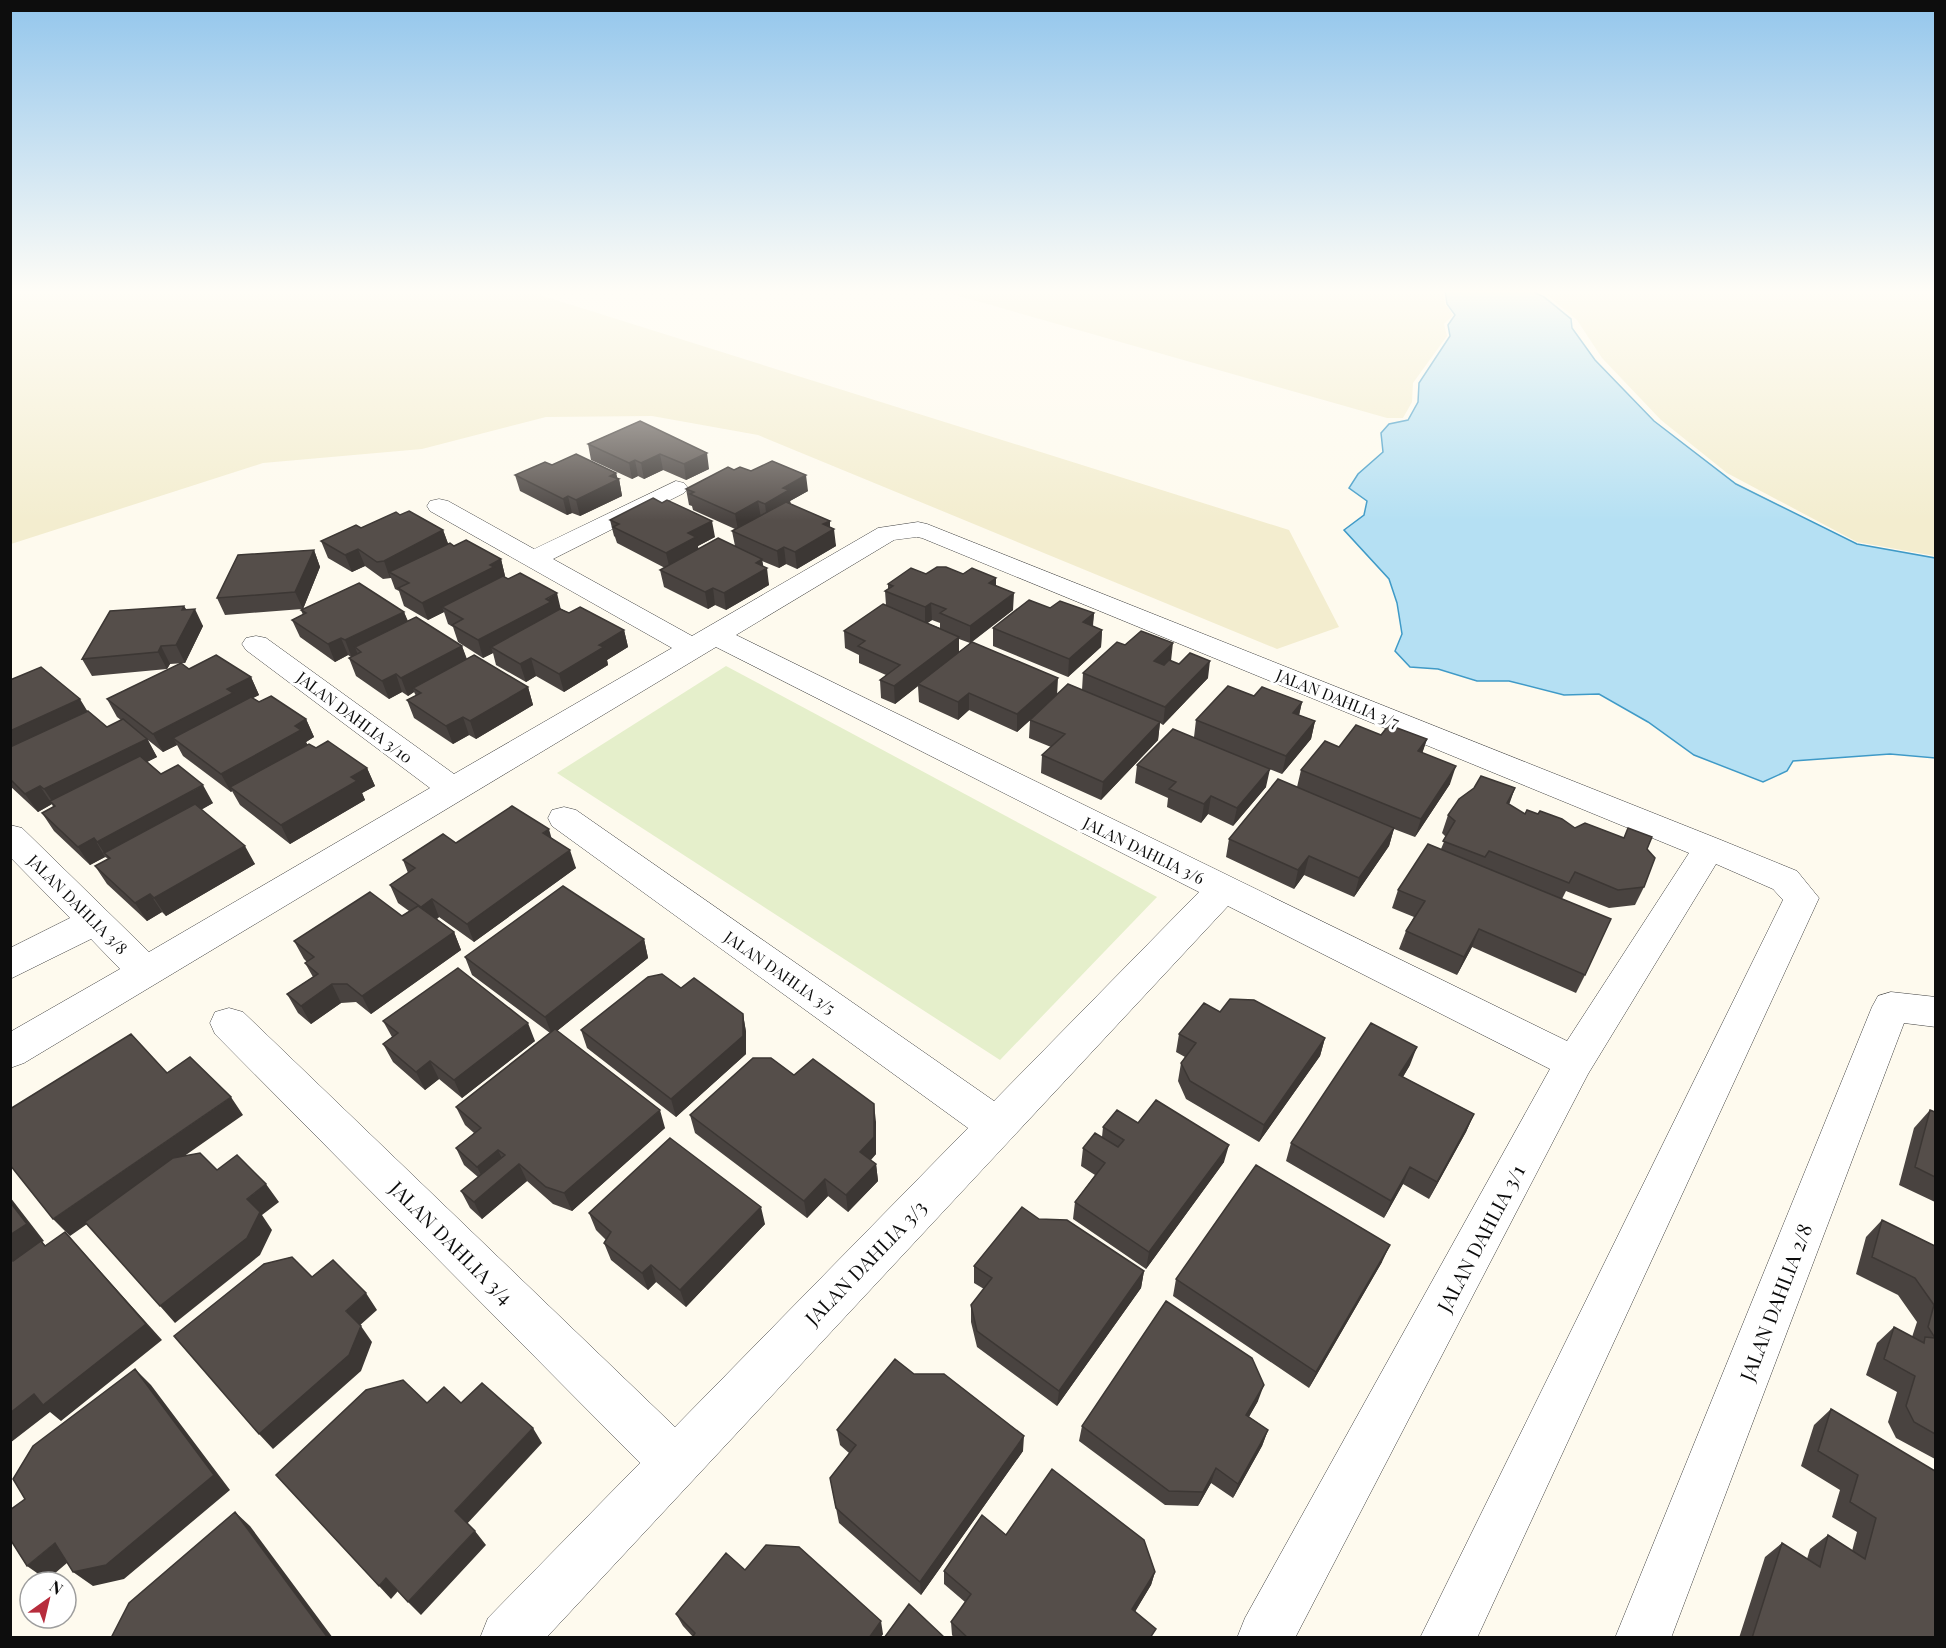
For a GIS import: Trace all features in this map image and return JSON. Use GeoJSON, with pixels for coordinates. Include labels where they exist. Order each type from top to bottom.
{"type":"FeatureCollection","features":[{"type":"Feature","properties":{"kind":"street"},"geometry":{"type":"LineString","coordinates":[[533,559],[676,489]]}},
{"type":"Feature","properties":{"kind":"street","name":"JALAN DAHLIA 3/6"},"geometry":{"type":"LineString","coordinates":[[439,506],[533,559],[1223,889],[1574,1063]]}},
{"type":"Feature","properties":{"kind":"street","name":"JALAN DAHLIA 3/7"},"geometry":{"type":"LineString","coordinates":[[704,642],[887,533],[918,529],[1709,848],[1785,880],[1801,898],[1451,1636]]}},
{"type":"Feature","properties":{"kind":"street"},"geometry":{"type":"LineString","coordinates":[[10,1052],[704,642]]}},
{"type":"Feature","properties":{"kind":"street","name":"JALAN DAHLIA 3/10"},"geometry":{"type":"LineString","coordinates":[[256,644],[454,790]]}},
{"type":"Feature","properties":{"kind":"street","name":"JALAN DAHLIA 3/5"},"geometry":{"type":"LineString","coordinates":[[564,818],[996,1125]]}},
{"type":"Feature","properties":{"kind":"street","name":"JALAN DAHLIA 3/8"},"geometry":{"type":"LineString","coordinates":[[10,836],[146,972]]}},
{"type":"Feature","properties":{"kind":"street","name":"JALAN DAHLIA 3/1"},"geometry":{"type":"LineString","coordinates":[[1265,1638],[1574,1063],[1709,848]]}},
{"type":"Feature","properties":{"kind":"street","name":"JALAN DAHLIA 3/3"},"geometry":{"type":"LineString","coordinates":[[508,1638],[674,1461],[1223,889]]}},
{"type":"Feature","properties":{"kind":"street"},"geometry":{"type":"LineString","coordinates":[[10,965],[95,921]]}},
{"type":"Feature","properties":{"kind":"street","name":"JALAN DAHLIA 2/8"},"geometry":{"type":"LineString","coordinates":[[1643,1638],[1891,1007],[1935,1012]]}},
{"type":"Feature","properties":{"kind":"street","name":"JALAN DAHLIA 3/4"},"geometry":{"type":"LineString","coordinates":[[229,1023],[674,1461]]}},
{"type":"Feature","properties":{"kind":"shaded area"},"geometry":{"type":"Polygon","coordinates":[[[11,367],[769,367],[1289,530],[1339,627],[1277,649],[758,435],[652,416],[546,417],[422,449],[263,463],[11,544],[11,367]]]}},
{"type":"Feature","properties":{"kind":"shaded area"},"geometry":{"type":"Polygon","coordinates":[[[1208,367],[1425,367],[1413,383],[1412,402],[1403,418],[1387,418],[1208,367]]]}},
{"type":"Feature","properties":{"kind":"shaded area"},"geometry":{"type":"Polygon","coordinates":[[[1610,367],[1935,367],[1935,556],[1857,542],[1727,473],[1661,420],[1610,367]]]}},
{"type":"Feature","properties":{"kind":"green space"},"geometry":{"type":"Polygon","coordinates":[[[726,666],[1157,897],[1000,1060],[557,773],[726,666]]]}},
{"type":"Feature","properties":{"kind":"water"},"geometry":{"type":"Polygon","coordinates":[[[1430,367],[1602,367],[1654,421],[1736,484],[1857,544],[1935,558],[1935,758],[1890,754],[1793,761],[1787,771],[1763,782],[1694,755],[1648,722],[1599,694],[1564,695],[1509,681],[1477,681],[1438,669],[1410,667],[1395,651],[1402,634],[1397,603],[1389,579],[1344,530],[1364,515],[1367,501],[1349,488],[1358,474],[1383,452],[1381,433],[1389,424],[1408,420],[1418,402],[1419,383],[1430,367]]]}},
{"type":"Feature","properties":{"kind":"building"},"geometry":{"type":"Polygon","coordinates":[[[640,421],[707,453],[684,464],[660,454],[641,463],[635,460],[629,463],[588,444],[640,421]]]}},
{"type":"Feature","properties":{"kind":"building"},"geometry":{"type":"Polygon","coordinates":[[[576,454],[616,473],[610,476],[619,479],[576,500],[568,496],[563,499],[515,475],[545,462],[552,465],[576,454]]]}},
{"type":"Feature","properties":{"kind":"building"},"geometry":{"type":"Polygon","coordinates":[[[772,461],[806,475],[783,488],[789,490],[765,504],[758,501],[735,514],[690,494],[694,492],[686,489],[728,467],[734,470],[740,467],[751,471],[772,461]]]}},
{"type":"Feature","properties":{"kind":"building"},"geometry":{"type":"Polygon","coordinates":[[[653,498],[662,503],[667,500],[712,521],[688,533],[696,537],[666,553],[613,527],[619,524],[610,520],[653,498]]]}},
{"type":"Feature","properties":{"kind":"building"},"geometry":{"type":"Polygon","coordinates":[[[786,502],[830,521],[823,524],[834,529],[795,552],[784,547],[777,551],[732,531],[786,502]]]}},
{"type":"Feature","properties":{"kind":"building"},"geometry":{"type":"Polygon","coordinates":[[[409,511],[443,530],[384,561],[377,562],[358,549],[345,555],[321,541],[356,525],[361,528],[396,512],[400,515],[409,511]]]}},
{"type":"Feature","properties":{"kind":"building"},"geometry":{"type":"Polygon","coordinates":[[[718,538],[762,559],[756,563],[767,568],[724,593],[713,588],[705,592],[660,570],[718,538]]]}},
{"type":"Feature","properties":{"kind":"building"},"geometry":{"type":"Polygon","coordinates":[[[466,540],[501,559],[490,565],[494,567],[422,603],[398,588],[409,583],[389,572],[450,543],[454,546],[466,540]]]}},
{"type":"Feature","properties":{"kind":"building"},"geometry":{"type":"Polygon","coordinates":[[[314,550],[295,592],[217,598],[238,555],[314,550]]]}},
{"type":"Feature","properties":{"kind":"building"},"geometry":{"type":"Polygon","coordinates":[[[937,567],[946,567],[963,574],[972,568],[996,578],[989,583],[1014,593],[970,626],[940,613],[946,609],[931,603],[925,607],[885,591],[893,586],[888,584],[911,568],[926,574],[937,567]]]}},
{"type":"Feature","properties":{"kind":"building"},"geometry":{"type":"Polygon","coordinates":[[[520,573],[557,593],[546,599],[551,602],[478,640],[452,625],[463,619],[442,607],[503,576],[508,579],[520,573]]]}},
{"type":"Feature","properties":{"kind":"building"},"geometry":{"type":"Polygon","coordinates":[[[359,583],[404,612],[345,640],[341,638],[328,644],[292,620],[306,613],[301,610],[359,583]]]}},
{"type":"Feature","properties":{"kind":"building"},"geometry":{"type":"Polygon","coordinates":[[[1029,600],[1050,608],[1060,601],[1094,613],[1083,622],[1102,630],[1069,659],[993,628],[1029,600]]]}},
{"type":"Feature","properties":{"kind":"building"},"geometry":{"type":"Polygon","coordinates":[[[883,604],[959,637],[894,686],[880,680],[900,665],[858,646],[865,641],[844,631],[883,604]]]}},
{"type":"Feature","properties":{"kind":"building"},"geometry":{"type":"Polygon","coordinates":[[[184,606],[182,610],[195,609],[176,645],[161,646],[158,652],[82,659],[110,611],[184,606]]]}},
{"type":"Feature","properties":{"kind":"building"},"geometry":{"type":"Polygon","coordinates":[[[580,607],[624,630],[599,645],[604,647],[559,674],[531,658],[520,664],[491,647],[560,609],[569,613],[580,607]]]}},
{"type":"Feature","properties":{"kind":"building"},"geometry":{"type":"Polygon","coordinates":[[[416,617],[462,646],[401,678],[396,674],[382,681],[349,658],[361,652],[355,647],[416,617]]]}},
{"type":"Feature","properties":{"kind":"building"},"geometry":{"type":"Polygon","coordinates":[[[1141,631],[1173,643],[1154,661],[1164,665],[1169,660],[1179,664],[1190,653],[1210,661],[1165,707],[1083,673],[1117,642],[1125,645],[1141,631]]]}},
{"type":"Feature","properties":{"kind":"building"},"geometry":{"type":"Polygon","coordinates":[[[972,642],[1058,678],[1017,714],[969,693],[958,702],[918,684],[972,642]]]}},
{"type":"Feature","properties":{"kind":"building"},"geometry":{"type":"Polygon","coordinates":[[[216,655],[251,677],[227,689],[233,693],[153,734],[107,699],[181,663],[189,669],[216,655]]]}},
{"type":"Feature","properties":{"kind":"building"},"geometry":{"type":"Polygon","coordinates":[[[474,655],[528,687],[470,721],[463,717],[446,726],[407,700],[421,693],[413,688],[474,655]]]}},
{"type":"Feature","properties":{"kind":"building"},"geometry":{"type":"Polygon","coordinates":[[[41,667],[80,699],[10,731],[10,680],[41,667]]]}},
{"type":"Feature","properties":{"kind":"building"},"geometry":{"type":"Polygon","coordinates":[[[1068,684],[1160,722],[1103,782],[1042,755],[1065,734],[1030,720],[1068,684]]]}},
{"type":"Feature","properties":{"kind":"building"},"geometry":{"type":"Polygon","coordinates":[[[1228,686],[1254,696],[1262,687],[1302,702],[1293,713],[1315,721],[1286,756],[1196,720],[1228,686]]]}},
{"type":"Feature","properties":{"kind":"building"},"geometry":{"type":"Polygon","coordinates":[[[271,696],[306,719],[295,726],[301,730],[221,774],[173,738],[251,697],[259,702],[271,696]]]}},
{"type":"Feature","properties":{"kind":"building"},"geometry":{"type":"Polygon","coordinates":[[[88,711],[107,727],[123,719],[147,739],[44,789],[40,786],[25,794],[10,779],[10,747],[88,711]]]}},
{"type":"Feature","properties":{"kind":"building"},"geometry":{"type":"Polygon","coordinates":[[[1356,725],[1381,735],[1389,725],[1427,739],[1418,751],[1456,766],[1421,819],[1301,770],[1325,741],[1339,747],[1356,725]]]}},
{"type":"Feature","properties":{"kind":"building"},"geometry":{"type":"Polygon","coordinates":[[[1173,729],[1270,769],[1237,808],[1211,796],[1204,804],[1169,789],[1176,782],[1137,765],[1173,729]]]}},
{"type":"Feature","properties":{"kind":"building"},"geometry":{"type":"Polygon","coordinates":[[[328,741],[367,768],[351,777],[357,781],[281,825],[230,787],[309,744],[316,748],[328,741]]]}},
{"type":"Feature","properties":{"kind":"building"},"geometry":{"type":"Polygon","coordinates":[[[140,756],[161,774],[178,765],[203,785],[97,842],[94,838],[78,847],[42,813],[55,806],[50,801],[140,756]]]}},
{"type":"Feature","properties":{"kind":"building"},"geometry":{"type":"Polygon","coordinates":[[[1481,776],[1515,788],[1507,803],[1525,814],[1527,810],[1538,814],[1540,811],[1562,819],[1575,828],[1585,823],[1624,838],[1628,828],[1652,837],[1647,849],[1655,858],[1644,887],[1618,890],[1575,872],[1569,883],[1489,851],[1485,857],[1443,841],[1455,821],[1448,815],[1459,799],[1474,788],[1481,776]]]}},
{"type":"Feature","properties":{"kind":"building"},"geometry":{"type":"Polygon","coordinates":[[[1278,779],[1394,828],[1359,878],[1309,856],[1298,870],[1229,839],[1278,779]]]}},
{"type":"Feature","properties":{"kind":"building"},"geometry":{"type":"Polygon","coordinates":[[[195,804],[245,846],[154,898],[150,894],[135,903],[95,866],[110,858],[104,853],[195,804]]]}},
{"type":"Feature","properties":{"kind":"building"},"geometry":{"type":"Polygon","coordinates":[[[512,806],[549,829],[543,833],[570,850],[467,924],[432,899],[421,907],[390,885],[415,868],[403,860],[443,834],[456,843],[512,806]]]}},
{"type":"Feature","properties":{"kind":"building"},"geometry":{"type":"Polygon","coordinates":[[[1428,844],[1611,919],[1585,975],[1479,929],[1464,957],[1406,931],[1425,901],[1398,890],[1428,844]]]}},
{"type":"Feature","properties":{"kind":"building"},"geometry":{"type":"Polygon","coordinates":[[[563,886],[644,939],[545,1017],[465,957],[563,886]]]}},
{"type":"Feature","properties":{"kind":"building"},"geometry":{"type":"Polygon","coordinates":[[[370,892],[402,916],[418,906],[454,932],[362,996],[347,984],[332,984],[301,1006],[287,994],[318,974],[305,963],[314,957],[294,941],[370,892]]]}},
{"type":"Feature","properties":{"kind":"building"},"geometry":{"type":"Polygon","coordinates":[[[458,968],[528,1023],[454,1080],[430,1061],[416,1072],[383,1044],[398,1033],[383,1021],[458,968]]]}},
{"type":"Feature","properties":{"kind":"building"},"geometry":{"type":"Polygon","coordinates":[[[662,974],[681,988],[694,978],[743,1014],[743,1036],[671,1099],[581,1030],[648,977],[662,974]]]}},
{"type":"Feature","properties":{"kind":"building"},"geometry":{"type":"Polygon","coordinates":[[[1230,999],[1254,1000],[1325,1038],[1264,1125],[1190,1081],[1181,1063],[1196,1043],[1179,1034],[1204,1003],[1220,1012],[1230,999]]]}},
{"type":"Feature","properties":{"kind":"building"},"geometry":{"type":"Polygon","coordinates":[[[1371,1023],[1417,1047],[1399,1075],[1474,1114],[1437,1182],[1410,1167],[1391,1201],[1291,1143],[1371,1023]]]}},
{"type":"Feature","properties":{"kind":"building"},"geometry":{"type":"Polygon","coordinates":[[[555,1029],[660,1110],[564,1193],[546,1187],[519,1164],[474,1202],[461,1191],[505,1155],[498,1150],[477,1167],[456,1148],[481,1128],[456,1107],[555,1029]]]}},
{"type":"Feature","properties":{"kind":"building"},"geometry":{"type":"Polygon","coordinates":[[[131,1034],[167,1073],[190,1057],[231,1097],[53,1219],[10,1165],[10,1109],[131,1034]]]}},
{"type":"Feature","properties":{"kind":"building"},"geometry":{"type":"Polygon","coordinates":[[[753,1058],[771,1058],[794,1075],[813,1059],[874,1104],[874,1137],[860,1152],[876,1164],[846,1195],[825,1179],[804,1201],[690,1115],[753,1058]]]}},
{"type":"Feature","properties":{"kind":"building"},"geometry":{"type":"Polygon","coordinates":[[[1156,1100],[1229,1145],[1149,1252],[1075,1202],[1105,1163],[1083,1148],[1095,1133],[1118,1147],[1124,1140],[1103,1127],[1117,1110],[1138,1123],[1156,1100]]]}},
{"type":"Feature","properties":{"kind":"building"},"geometry":{"type":"Polygon","coordinates":[[[1930,1110],[1935,1112],[1935,1177],[1915,1167],[1930,1110]]]}},
{"type":"Feature","properties":{"kind":"building"},"geometry":{"type":"Polygon","coordinates":[[[670,1138],[761,1207],[680,1290],[651,1265],[642,1273],[604,1243],[611,1232],[589,1213],[670,1138]]]}},
{"type":"Feature","properties":{"kind":"building"},"geometry":{"type":"Polygon","coordinates":[[[200,1153],[217,1170],[237,1155],[266,1184],[247,1199],[260,1212],[247,1238],[160,1306],[85,1222],[173,1158],[200,1153]]]}},
{"type":"Feature","properties":{"kind":"building"},"geometry":{"type":"Polygon","coordinates":[[[1256,1165],[1390,1245],[1316,1372],[1176,1279],[1256,1165]]]}},
{"type":"Feature","properties":{"kind":"building"},"geometry":{"type":"Polygon","coordinates":[[[10,1202],[27,1224],[10,1235],[10,1202]]]}},
{"type":"Feature","properties":{"kind":"building"},"geometry":{"type":"Polygon","coordinates":[[[1022,1207],[1039,1219],[1067,1220],[1144,1271],[1059,1391],[977,1331],[971,1305],[992,1278],[974,1266],[1022,1207]]]}},
{"type":"Feature","properties":{"kind":"building"},"geometry":{"type":"Polygon","coordinates":[[[1882,1220],[1935,1246],[1935,1338],[1928,1327],[1934,1305],[1915,1278],[1872,1257],[1882,1220]]]}},
{"type":"Feature","properties":{"kind":"building"},"geometry":{"type":"Polygon","coordinates":[[[65,1232],[146,1324],[43,1405],[34,1394],[10,1413],[10,1258],[13,1261],[41,1241],[45,1246],[65,1232]]]}},
{"type":"Feature","properties":{"kind":"building"},"geometry":{"type":"Polygon","coordinates":[[[292,1257],[312,1277],[333,1260],[366,1293],[346,1311],[361,1326],[349,1355],[259,1434],[174,1336],[264,1264],[292,1257]]]}},
{"type":"Feature","properties":{"kind":"building"},"geometry":{"type":"Polygon","coordinates":[[[1166,1301],[1252,1358],[1264,1385],[1246,1415],[1268,1430],[1238,1484],[1216,1468],[1203,1492],[1169,1491],[1082,1426],[1166,1301]]]}},
{"type":"Feature","properties":{"kind":"building"},"geometry":{"type":"Polygon","coordinates":[[[1894,1327],[1924,1343],[1925,1337],[1935,1338],[1935,1434],[1914,1422],[1906,1406],[1915,1376],[1884,1359],[1894,1327]]]}},
{"type":"Feature","properties":{"kind":"building"},"geometry":{"type":"Polygon","coordinates":[[[895,1359],[914,1374],[944,1374],[1024,1436],[920,1582],[836,1508],[830,1478],[856,1445],[837,1430],[895,1359]]]}},
{"type":"Feature","properties":{"kind":"building"},"geometry":{"type":"Polygon","coordinates":[[[135,1369],[214,1475],[106,1565],[78,1571],[72,1570],[55,1543],[27,1566],[10,1539],[10,1510],[25,1499],[13,1479],[33,1446],[135,1369]]]}},
{"type":"Feature","properties":{"kind":"building"},"geometry":{"type":"Polygon","coordinates":[[[403,1380],[427,1403],[444,1387],[461,1403],[482,1383],[533,1428],[455,1511],[475,1531],[408,1602],[386,1578],[379,1586],[276,1475],[366,1390],[403,1380]]]}},
{"type":"Feature","properties":{"kind":"building"},"geometry":{"type":"Polygon","coordinates":[[[1831,1409],[1935,1471],[1935,1638],[1752,1638],[1782,1543],[1820,1567],[1828,1535],[1865,1559],[1876,1518],[1850,1502],[1858,1475],[1818,1451],[1831,1409]]]}},
{"type":"Feature","properties":{"kind":"building"},"geometry":{"type":"Polygon","coordinates":[[[1052,1469],[1144,1540],[1155,1572],[1132,1609],[1156,1629],[1150,1638],[968,1638],[951,1622],[971,1594],[944,1571],[982,1515],[1006,1535],[1052,1469]]]}},
{"type":"Feature","properties":{"kind":"building"},"geometry":{"type":"Polygon","coordinates":[[[235,1512],[328,1638],[111,1638],[129,1603],[235,1512]]]}},
{"type":"Feature","properties":{"kind":"building"},"geometry":{"type":"Polygon","coordinates":[[[766,1545],[799,1547],[881,1621],[869,1638],[692,1638],[695,1633],[676,1614],[726,1553],[745,1570],[766,1545]]]}},
{"type":"Feature","properties":{"kind":"building"},"geometry":{"type":"Polygon","coordinates":[[[909,1604],[945,1638],[884,1638],[909,1604]]]}}]}
